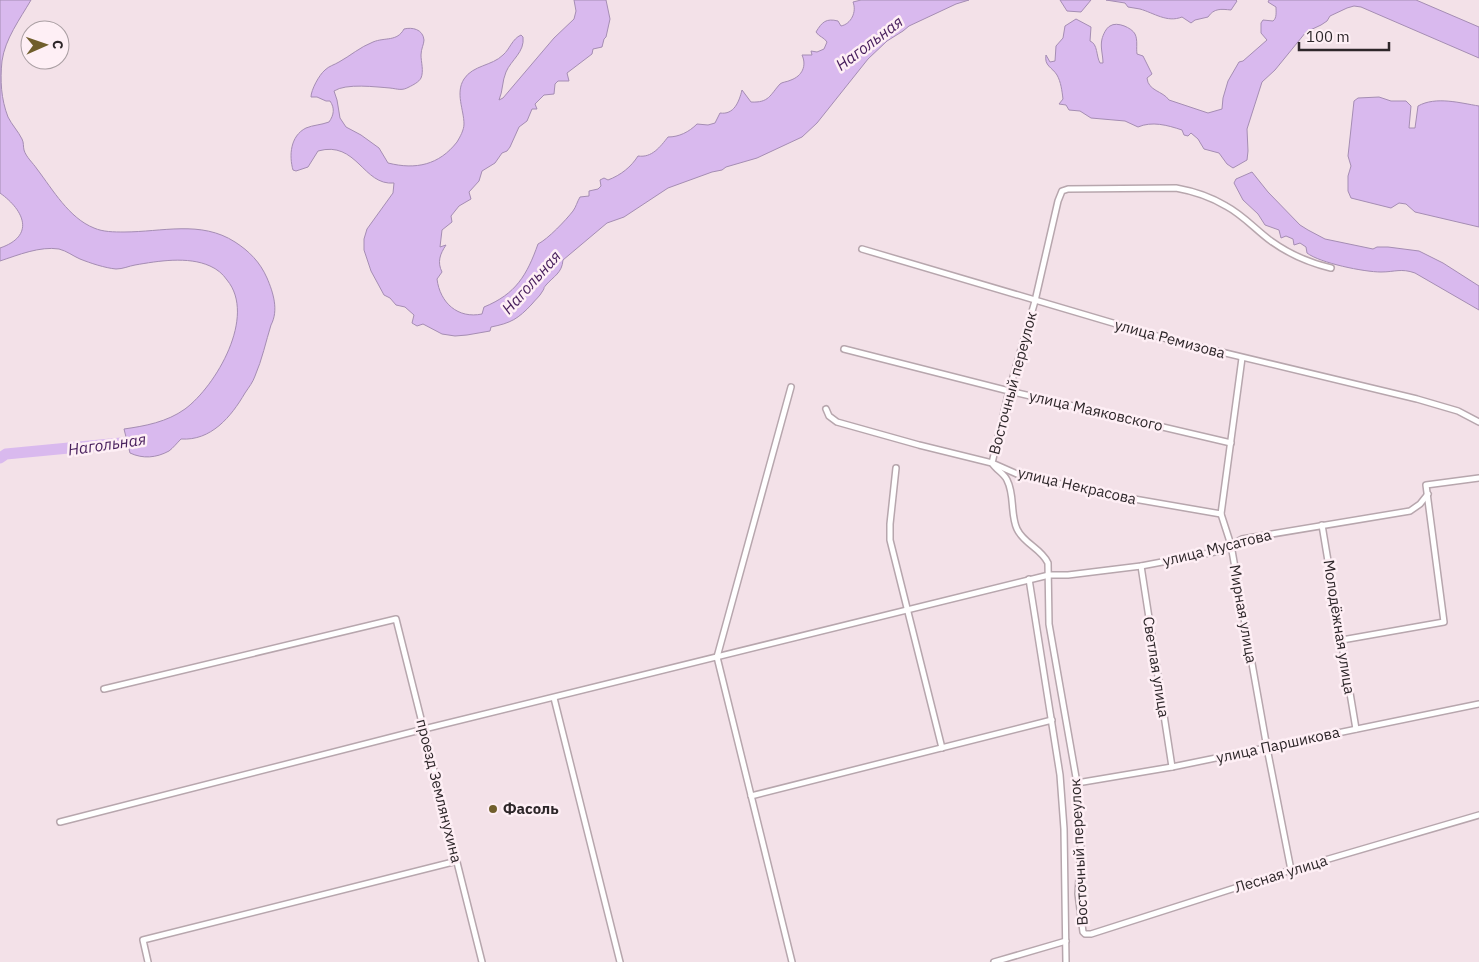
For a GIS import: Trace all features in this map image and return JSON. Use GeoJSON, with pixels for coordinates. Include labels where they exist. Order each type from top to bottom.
{"type":"FeatureCollection","features":[{"type":"Feature","properties":{"kind":"street","name":"Восточный переулок"},"geometry":{"type":"LineString","coordinates":[[1085,934],[1082,928],[1078,894],[1081,849],[1077,783],[1050,624],[1048,563],[1044,555],[1024,539],[1018,531],[1014,521],[1007,480],[992,463],[1009,391],[1035,300],[1058,201],[1062,191],[1068,189],[1176,188],[1190,191],[1226,206],[1271,241],[1290,253],[1331,268]]}},
{"type":"Feature","properties":{"kind":"street","name":"улица Ремизова"},"geometry":{"type":"LineString","coordinates":[[862,249],[1167,339],[1417,399],[1458,411],[1479,422]]}},
{"type":"Feature","properties":{"kind":"street","name":"улица Маяковского"},"geometry":{"type":"LineString","coordinates":[[844,349],[1009,391],[1231,443]]}},
{"type":"Feature","properties":{"kind":"street","name":"Мирная улица"},"geometry":{"type":"LineString","coordinates":[[1242,358],[1221,514],[1230,545],[1291,870]]}},
{"type":"Feature","properties":{"kind":"street"},"geometry":{"type":"LineString","coordinates":[[791,387],[717,657],[792,962]]}},
{"type":"Feature","properties":{"kind":"street","name":"улица Некрасова"},"geometry":{"type":"LineString","coordinates":[[826,409],[829,416],[837,422],[992,463],[1017,474],[1112,495],[1221,514]]}},
{"type":"Feature","properties":{"kind":"street"},"geometry":{"type":"LineString","coordinates":[[896,468],[890,540],[942,748]]}},
{"type":"Feature","properties":{"kind":"street","name":"улица Мусатова"},"geometry":{"type":"LineString","coordinates":[[60,822],[424,729],[1049,575],[1068,575],[1141,566],[1220,551],[1242,539],[1410,511],[1420,504],[1428,494],[1426,485],[1479,478]]}},
{"type":"Feature","properties":{"kind":"street"},"geometry":{"type":"LineString","coordinates":[[1342,640],[1444,622],[1428,494]]}},
{"type":"Feature","properties":{"kind":"street","name":"Молодёжная улица"},"geometry":{"type":"LineString","coordinates":[[1322,526],[1356,729]]}},
{"type":"Feature","properties":{"kind":"street","name":"Светлая улица"},"geometry":{"type":"LineString","coordinates":[[1141,566],[1172,767]]}},
{"type":"Feature","properties":{"kind":"street","name":"Восточный переулок"},"geometry":{"type":"LineString","coordinates":[[1029,580],[1060,775],[1064,829],[1066,962]]}},
{"type":"Feature","properties":{"kind":"street","name":"проезд Землянухина"},"geometry":{"type":"LineString","coordinates":[[104,689],[396,619],[482,962]]}},
{"type":"Feature","properties":{"kind":"street"},"geometry":{"type":"LineString","coordinates":[[554,698],[620,962]]}},
{"type":"Feature","properties":{"kind":"street","name":"улица Паршикова"},"geometry":{"type":"LineString","coordinates":[[1077,783],[1172,767],[1479,704]]}},
{"type":"Feature","properties":{"kind":"street"},"geometry":{"type":"LineString","coordinates":[[751,796],[1052,720]]}},
{"type":"Feature","properties":{"kind":"street","name":"Лесная улица"},"geometry":{"type":"LineString","coordinates":[[1085,934],[1092,934],[1291,870],[1479,815]]}},
{"type":"Feature","properties":{"kind":"street"},"geometry":{"type":"LineString","coordinates":[[148,962],[143,940],[457,861]]}},
{"type":"Feature","properties":{"kind":"street"},"geometry":{"type":"LineString","coordinates":[[994,962],[1066,941]]}},
{"type":"Feature","properties":{"kind":"water"},"geometry":{"type":"Polygon","coordinates":[[[0,0],[31,0],[13,29],[6,45],[2,61],[2,96],[8,117],[22,139],[26,155],[69,210],[85,223],[105,231],[195,229],[222,235],[240,245],[254,257],[264,272],[271,289],[275,313],[260,364],[251,384],[233,411],[227,419],[211,432],[192,439],[181,439],[169,451],[159,455],[145,457],[130,453],[124,429],[156,423],[171,417],[185,409],[209,384],[220,368],[235,331],[237,312],[235,295],[220,272],[210,266],[192,261],[163,261],[116,269],[93,264],[62,250],[52,248],[29,252],[0,261],[0,248],[18,237],[22,230],[22,223],[20,215],[15,208],[0,193],[0,0]]]}},
{"type":"Feature","properties":{"kind":"water"},"geometry":{"type":"Polygon","coordinates":[[[574,0],[606,0],[610,19],[602,47],[593,49],[592,54],[567,73],[569,81],[558,81],[555,84],[554,94],[544,95],[535,104],[537,109],[532,109],[527,121],[519,127],[510,147],[502,153],[495,163],[482,171],[479,181],[469,192],[471,199],[459,206],[451,216],[452,222],[442,230],[440,247],[446,245],[440,258],[442,272],[437,279],[439,288],[446,302],[465,314],[482,314],[484,307],[512,290],[525,274],[538,244],[552,234],[566,219],[580,197],[589,196],[589,191],[598,189],[601,186],[600,180],[604,178],[608,180],[617,176],[632,164],[638,156],[652,154],[668,137],[684,134],[697,124],[708,125],[715,123],[720,113],[729,112],[735,107],[742,90],[751,102],[762,101],[768,98],[781,83],[798,76],[804,67],[802,55],[812,55],[811,51],[817,52],[824,49],[827,42],[816,32],[820,26],[830,20],[838,21],[841,26],[848,23],[854,13],[853,2],[861,0],[969,0],[909,26],[887,41],[868,59],[817,123],[802,137],[757,158],[668,188],[624,217],[607,223],[563,260],[559,271],[546,285],[540,295],[514,320],[491,327],[490,331],[455,336],[442,334],[423,324],[417,326],[412,323],[414,315],[405,307],[396,305],[390,298],[384,295],[371,271],[364,250],[364,239],[367,229],[393,193],[394,183],[383,182],[375,178],[351,157],[331,149],[318,151],[308,167],[296,171],[293,170],[291,153],[297,136],[306,128],[329,122],[333,114],[333,106],[330,101],[311,97],[314,87],[320,75],[327,69],[364,46],[373,42],[394,38],[404,29],[410,28],[419,31],[422,33],[424,40],[421,51],[422,72],[419,81],[402,89],[353,86],[334,91],[340,118],[346,127],[379,148],[388,163],[408,166],[435,161],[450,150],[462,133],[464,119],[460,90],[461,84],[468,74],[499,59],[515,39],[521,35],[523,37],[522,47],[508,68],[499,100],[503,98],[554,38],[574,19],[576,11],[574,0]]]}},
{"type":"Feature","properties":{"kind":"water"},"geometry":{"type":"Polygon","coordinates":[[[1060,0],[1091,0],[1081,12],[1067,11],[1060,0]]]}},
{"type":"Feature","properties":{"kind":"water"},"geometry":{"type":"Polygon","coordinates":[[[1106,0],[1237,1],[1231,10],[1221,9],[1210,14],[1208,17],[1191,23],[1182,17],[1171,19],[1161,17],[1140,9],[1128,7],[1125,3],[1106,0]]]}},
{"type":"Feature","properties":{"kind":"water"},"geometry":{"type":"Polygon","coordinates":[[[1269,0],[1416,0],[1479,27],[1479,58],[1361,7],[1347,8],[1330,16],[1321,25],[1306,32],[1275,70],[1262,82],[1247,129],[1247,160],[1233,168],[1227,164],[1219,153],[1204,149],[1198,139],[1191,133],[1188,136],[1184,135],[1182,130],[1160,124],[1138,127],[1125,121],[1091,118],[1080,111],[1069,110],[1066,105],[1059,104],[1063,99],[1060,84],[1057,75],[1046,62],[1046,55],[1050,62],[1055,61],[1056,46],[1063,38],[1065,26],[1076,19],[1091,27],[1090,41],[1096,47],[1100,63],[1103,63],[1101,42],[1106,30],[1116,24],[1124,26],[1135,34],[1137,54],[1143,56],[1152,74],[1147,78],[1150,86],[1169,100],[1208,113],[1222,109],[1228,81],[1239,62],[1243,61],[1267,40],[1261,33],[1261,23],[1263,20],[1273,21],[1276,13],[1276,7],[1268,2],[1269,0]]]}},
{"type":"Feature","properties":{"kind":"water"},"geometry":{"type":"Polygon","coordinates":[[[1379,97],[1391,101],[1406,101],[1411,106],[1409,128],[1415,128],[1418,106],[1425,103],[1448,101],[1479,106],[1479,227],[1415,212],[1406,204],[1399,203],[1391,208],[1351,198],[1348,191],[1348,176],[1351,166],[1348,156],[1354,101],[1358,98],[1379,97]]]}},
{"type":"Feature","properties":{"kind":"water"},"geometry":{"type":"Polygon","coordinates":[[[1252,172],[1268,192],[1300,225],[1325,239],[1373,249],[1388,247],[1419,251],[1443,263],[1479,286],[1479,310],[1415,273],[1402,270],[1373,272],[1342,266],[1313,257],[1307,253],[1306,247],[1300,243],[1294,245],[1293,239],[1286,236],[1281,238],[1279,230],[1265,225],[1258,214],[1243,200],[1234,183],[1236,179],[1252,172]]]}},
{"type":"Feature","properties":{"kind":"waterway","name":"Нагольная"},"geometry":{"type":"LineString","coordinates":[[0,458],[6,454],[142,441]]}},
{"type":"Feature","properties":{"kind":"place","name":"Фасоль"},"geometry":{"type":"Point","coordinates":[493,809]}}]}
